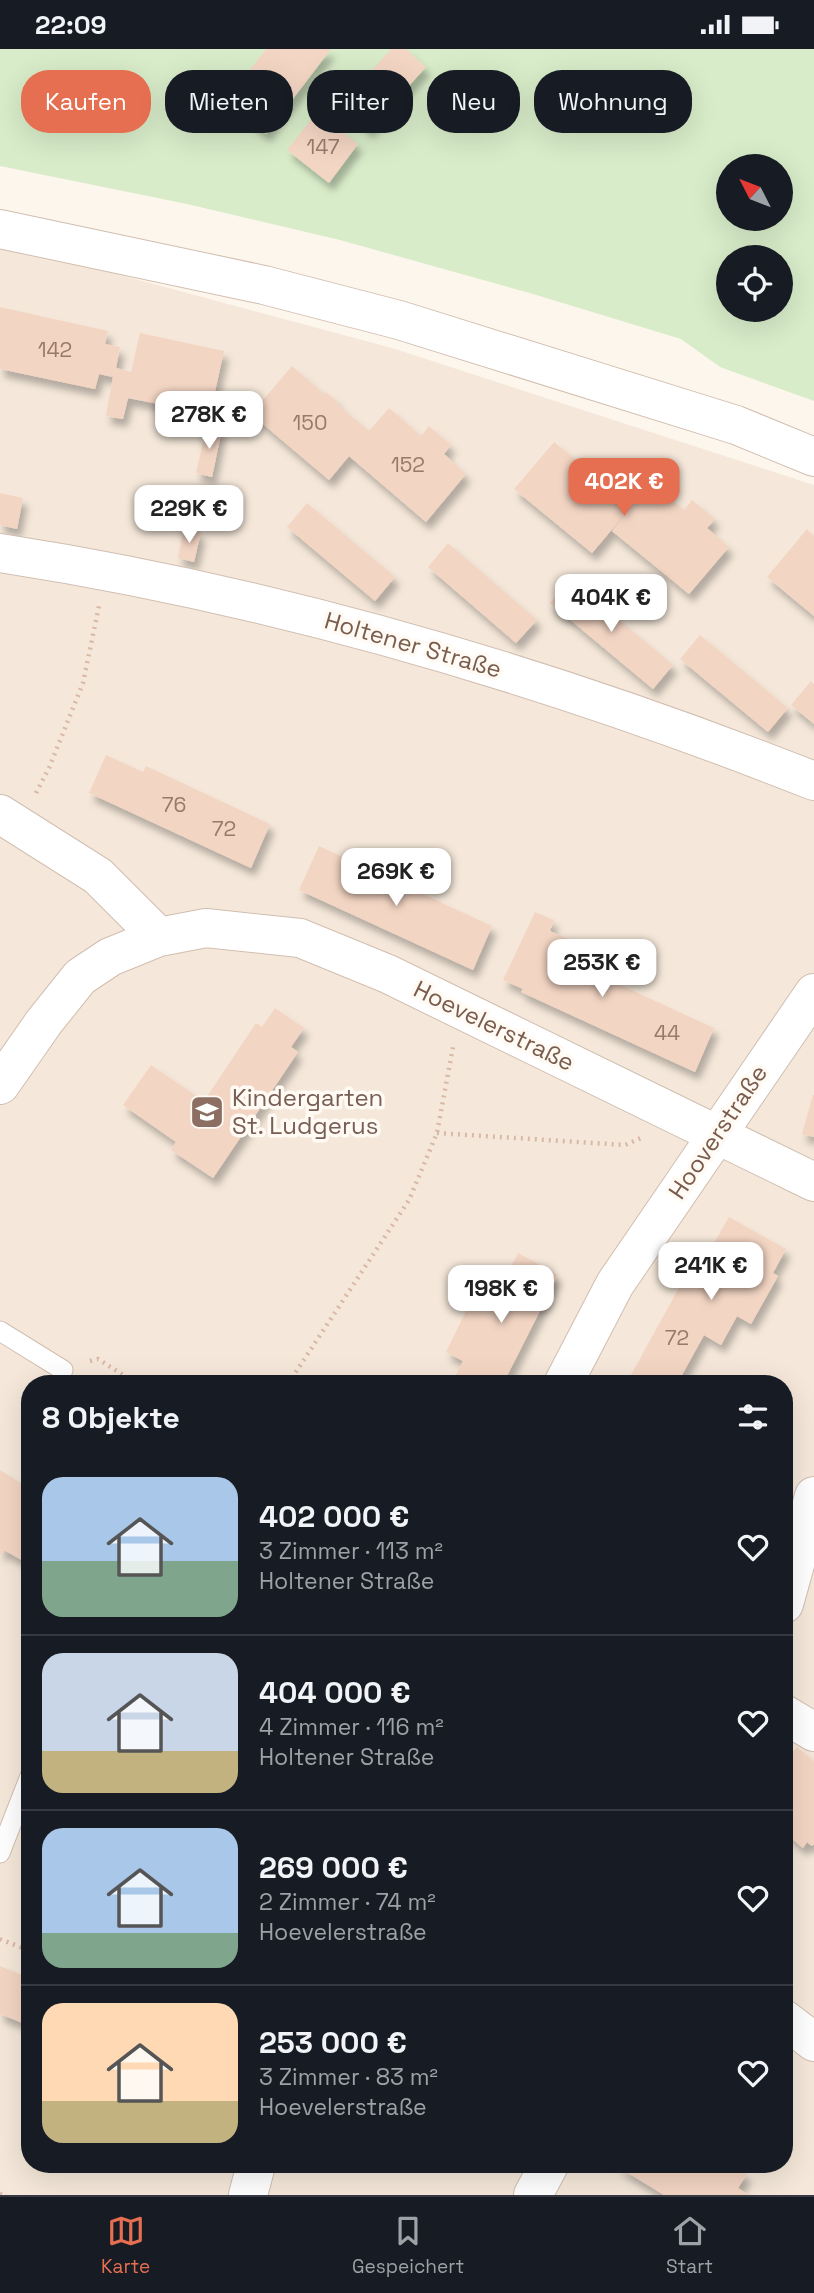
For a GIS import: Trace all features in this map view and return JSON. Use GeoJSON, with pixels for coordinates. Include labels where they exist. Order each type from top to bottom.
{"type":"FeatureCollection","features":[{"type":"Feature","properties":{"kind":"street"},"geometry":{"type":"LineString","coordinates":[[0,229],[264,285],[399,320],[736,425],[814,457]]}},
{"type":"Feature","properties":{"kind":"street","name":"Holtener Straße"},"geometry":{"type":"LineString","coordinates":[[0,553],[103,569],[263,604],[507,671],[707,739],[814,781]]}},
{"type":"Feature","properties":{"kind":"street"},"geometry":{"type":"LineString","coordinates":[[10,819],[99,876],[159,937]]}},
{"type":"Feature","properties":{"kind":"street","name":"Hoevelerstraße"},"geometry":{"type":"LineString","coordinates":[[0,1085],[44,1022],[80,977],[110,957],[159,937],[206,928],[300,938],[388,974],[814,1182]]}},
{"type":"Feature","properties":{"kind":"street","name":"Hooverstraße"},"geometry":{"type":"LineString","coordinates":[[568,1375],[702,1127],[814,993]]}},
{"type":"Feature","properties":{"kind":"street"},"geometry":{"type":"LineString","coordinates":[[793,1572],[814,1496]]}},
{"type":"Feature","properties":{"kind":"street"},"geometry":{"type":"LineString","coordinates":[[793,1719],[814,1732]]}},
{"type":"Feature","properties":{"kind":"street"},"geometry":{"type":"LineString","coordinates":[[793,2026],[814,2042]]}},
{"type":"Feature","properties":{"kind":"street"},"geometry":{"type":"LineString","coordinates":[[248,2195],[254,2173]]}},
{"type":"Feature","properties":{"kind":"street"},"geometry":{"type":"LineString","coordinates":[[533,2195],[545,2173]]}},
{"type":"Feature","properties":{"kind":"lane"},"geometry":{"type":"LineString","coordinates":[[0,1331],[63,1370]]}},
{"type":"Feature","properties":{"kind":"lane"},"geometry":{"type":"LineString","coordinates":[[0,1853],[21,1799]]}},
{"type":"Feature","properties":{"kind":"path"},"geometry":{"type":"LineString","coordinates":[[10,819],[49,768],[83,683],[99,606],[103,569]]}},
{"type":"Feature","properties":{"kind":"path"},"geometry":{"type":"LineString","coordinates":[[294,1375],[410,1200],[437,1133],[450,1069],[458,1009]]}},
{"type":"Feature","properties":{"kind":"path"},"geometry":{"type":"LineString","coordinates":[[437,1133],[625,1145],[702,1127]]}},
{"type":"Feature","properties":{"kind":"path"},"geometry":{"type":"LineString","coordinates":[[63,1370],[98,1359],[123,1375]]}},
{"type":"Feature","properties":{"kind":"path"},"geometry":{"type":"LineString","coordinates":[[0,1939],[21,1947]]}},
{"type":"Feature","properties":{"kind":"shaded area"},"geometry":{"type":"Polygon","coordinates":[[[0,247],[50,256],[392,348],[814,485],[814,2195],[0,2195],[0,247]]]}},
{"type":"Feature","properties":{"kind":"green space"},"geometry":{"type":"Polygon","coordinates":[[[0,49],[814,49],[814,401],[720,367],[681,339],[340,240],[187,204],[0,166],[0,49]]]}},
{"type":"Feature","properties":{"kind":"building"},"geometry":{"type":"Polygon","coordinates":[[[266,49],[331,49],[315,70],[307,70],[307,80],[293,99],[293,70],[250,70],[266,49]]]}},
{"type":"Feature","properties":{"kind":"building"},"geometry":{"type":"Polygon","coordinates":[[[391,49],[406,49],[426,67],[413,81],[413,70],[372,70],[391,49]]]}},
{"type":"Feature","properties":{"kind":"building"},"geometry":{"type":"Polygon","coordinates":[[[307,125],[307,133],[344,133],[358,144],[329,183],[287,150],[307,125]]]}},
{"type":"Feature","properties":{"kind":"building"},"geometry":{"type":"Polygon","coordinates":[[[0,307],[108,331],[105,344],[120,347],[116,368],[131,372],[140,333],[224,351],[210,414],[128,398],[123,419],[106,416],[113,377],[99,374],[95,389],[0,369],[0,307]]]}},
{"type":"Feature","properties":{"kind":"building"},"geometry":{"type":"Polygon","coordinates":[[[292,366],[324,394],[326,392],[338,402],[337,404],[369,431],[389,408],[421,436],[429,426],[451,445],[444,454],[466,474],[426,522],[349,456],[329,480],[251,414],[292,366]]]}},
{"type":"Feature","properties":{"kind":"building"},"geometry":{"type":"Polygon","coordinates":[[[207,425],[222,429],[212,477],[196,473],[207,425]]]}},
{"type":"Feature","properties":{"kind":"building"},"geometry":{"type":"Polygon","coordinates":[[[554,442],[587,469],[588,467],[632,506],[651,483],[684,510],[692,500],[715,519],[707,528],[729,547],[689,594],[612,531],[625,514],[592,553],[514,489],[554,442]]]}},
{"type":"Feature","properties":{"kind":"building"},"geometry":{"type":"Polygon","coordinates":[[[0,493],[23,498],[17,529],[0,525],[0,493]]]}},
{"type":"Feature","properties":{"kind":"building"},"geometry":{"type":"Polygon","coordinates":[[[307,503],[395,577],[375,601],[287,527],[307,503]]]}},
{"type":"Feature","properties":{"kind":"building"},"geometry":{"type":"Polygon","coordinates":[[[184,527],[201,532],[194,562],[178,558],[184,527]]]}},
{"type":"Feature","properties":{"kind":"building"},"geometry":{"type":"Polygon","coordinates":[[[807,529],[814,536],[814,616],[767,577],[807,529]]]}},
{"type":"Feature","properties":{"kind":"building"},"geometry":{"type":"Polygon","coordinates":[[[448,543],[537,620],[516,643],[428,567],[448,543]]]}},
{"type":"Feature","properties":{"kind":"building"},"geometry":{"type":"Polygon","coordinates":[[[570,579],[673,665],[653,689],[550,603],[570,579]]]}},
{"type":"Feature","properties":{"kind":"building"},"geometry":{"type":"Polygon","coordinates":[[[700,635],[788,708],[768,732],[680,659],[700,635]]]}},
{"type":"Feature","properties":{"kind":"building"},"geometry":{"type":"Polygon","coordinates":[[[811,681],[814,684],[814,724],[791,705],[811,681]]]}},
{"type":"Feature","properties":{"kind":"building"},"geometry":{"type":"Polygon","coordinates":[[[106,755],[143,772],[146,766],[270,824],[251,868],[89,793],[106,755]]]}},
{"type":"Feature","properties":{"kind":"building"},"geometry":{"type":"Polygon","coordinates":[[[319,846],[492,926],[473,970],[299,890],[319,846]]]}},
{"type":"Feature","properties":{"kind":"building"},"geometry":{"type":"Polygon","coordinates":[[[535,912],[554,920],[550,931],[574,942],[566,960],[714,1028],[695,1072],[521,992],[523,989],[503,980],[535,912]]]}},
{"type":"Feature","properties":{"kind":"building","name":"Kindergarten St. Ludgerus"},"geometry":{"type":"Polygon","coordinates":[[[275,1008],[304,1028],[291,1047],[298,1052],[213,1178],[171,1150],[176,1142],[123,1105],[151,1065],[204,1101],[256,1023],[262,1027],[275,1008]]]}},
{"type":"Feature","properties":{"kind":"building"},"geometry":{"type":"Polygon","coordinates":[[[814,1095],[814,1137],[802,1134],[814,1095]]]}},
{"type":"Feature","properties":{"kind":"building"},"geometry":{"type":"Polygon","coordinates":[[[729,1217],[786,1249],[773,1273],[778,1276],[751,1324],[737,1316],[721,1345],[704,1335],[682,1375],[631,1375],[681,1284],[688,1288],[729,1217]]]}},
{"type":"Feature","properties":{"kind":"building"},"geometry":{"type":"Polygon","coordinates":[[[518,1253],[558,1275],[508,1375],[456,1375],[463,1361],[446,1352],[470,1303],[488,1312],[518,1253]]]}},
{"type":"Feature","properties":{"kind":"building"},"geometry":{"type":"Polygon","coordinates":[[[0,1470],[21,1483],[21,1560],[4,1550],[0,1556],[0,1470]]]}},
{"type":"Feature","properties":{"kind":"building"},"geometry":{"type":"Polygon","coordinates":[[[797,1747],[814,1761],[814,1844],[812,1846],[807,1842],[803,1848],[793,1840],[793,1752],[797,1747]]]}},
{"type":"Feature","properties":{"kind":"building"},"geometry":{"type":"Polygon","coordinates":[[[0,1966],[21,1974],[21,2022],[0,2014],[0,1966]]]}},
{"type":"Feature","properties":{"kind":"building"},"geometry":{"type":"Polygon","coordinates":[[[628,2173],[747,2174],[738,2188],[749,2195],[664,2195],[628,2173]]]}},
{"type":"Feature","properties":{"kind":"place","name":"Kindergarten St. Ludgerus"},"geometry":{"type":"Point","coordinates":[207,1112]}}]}
